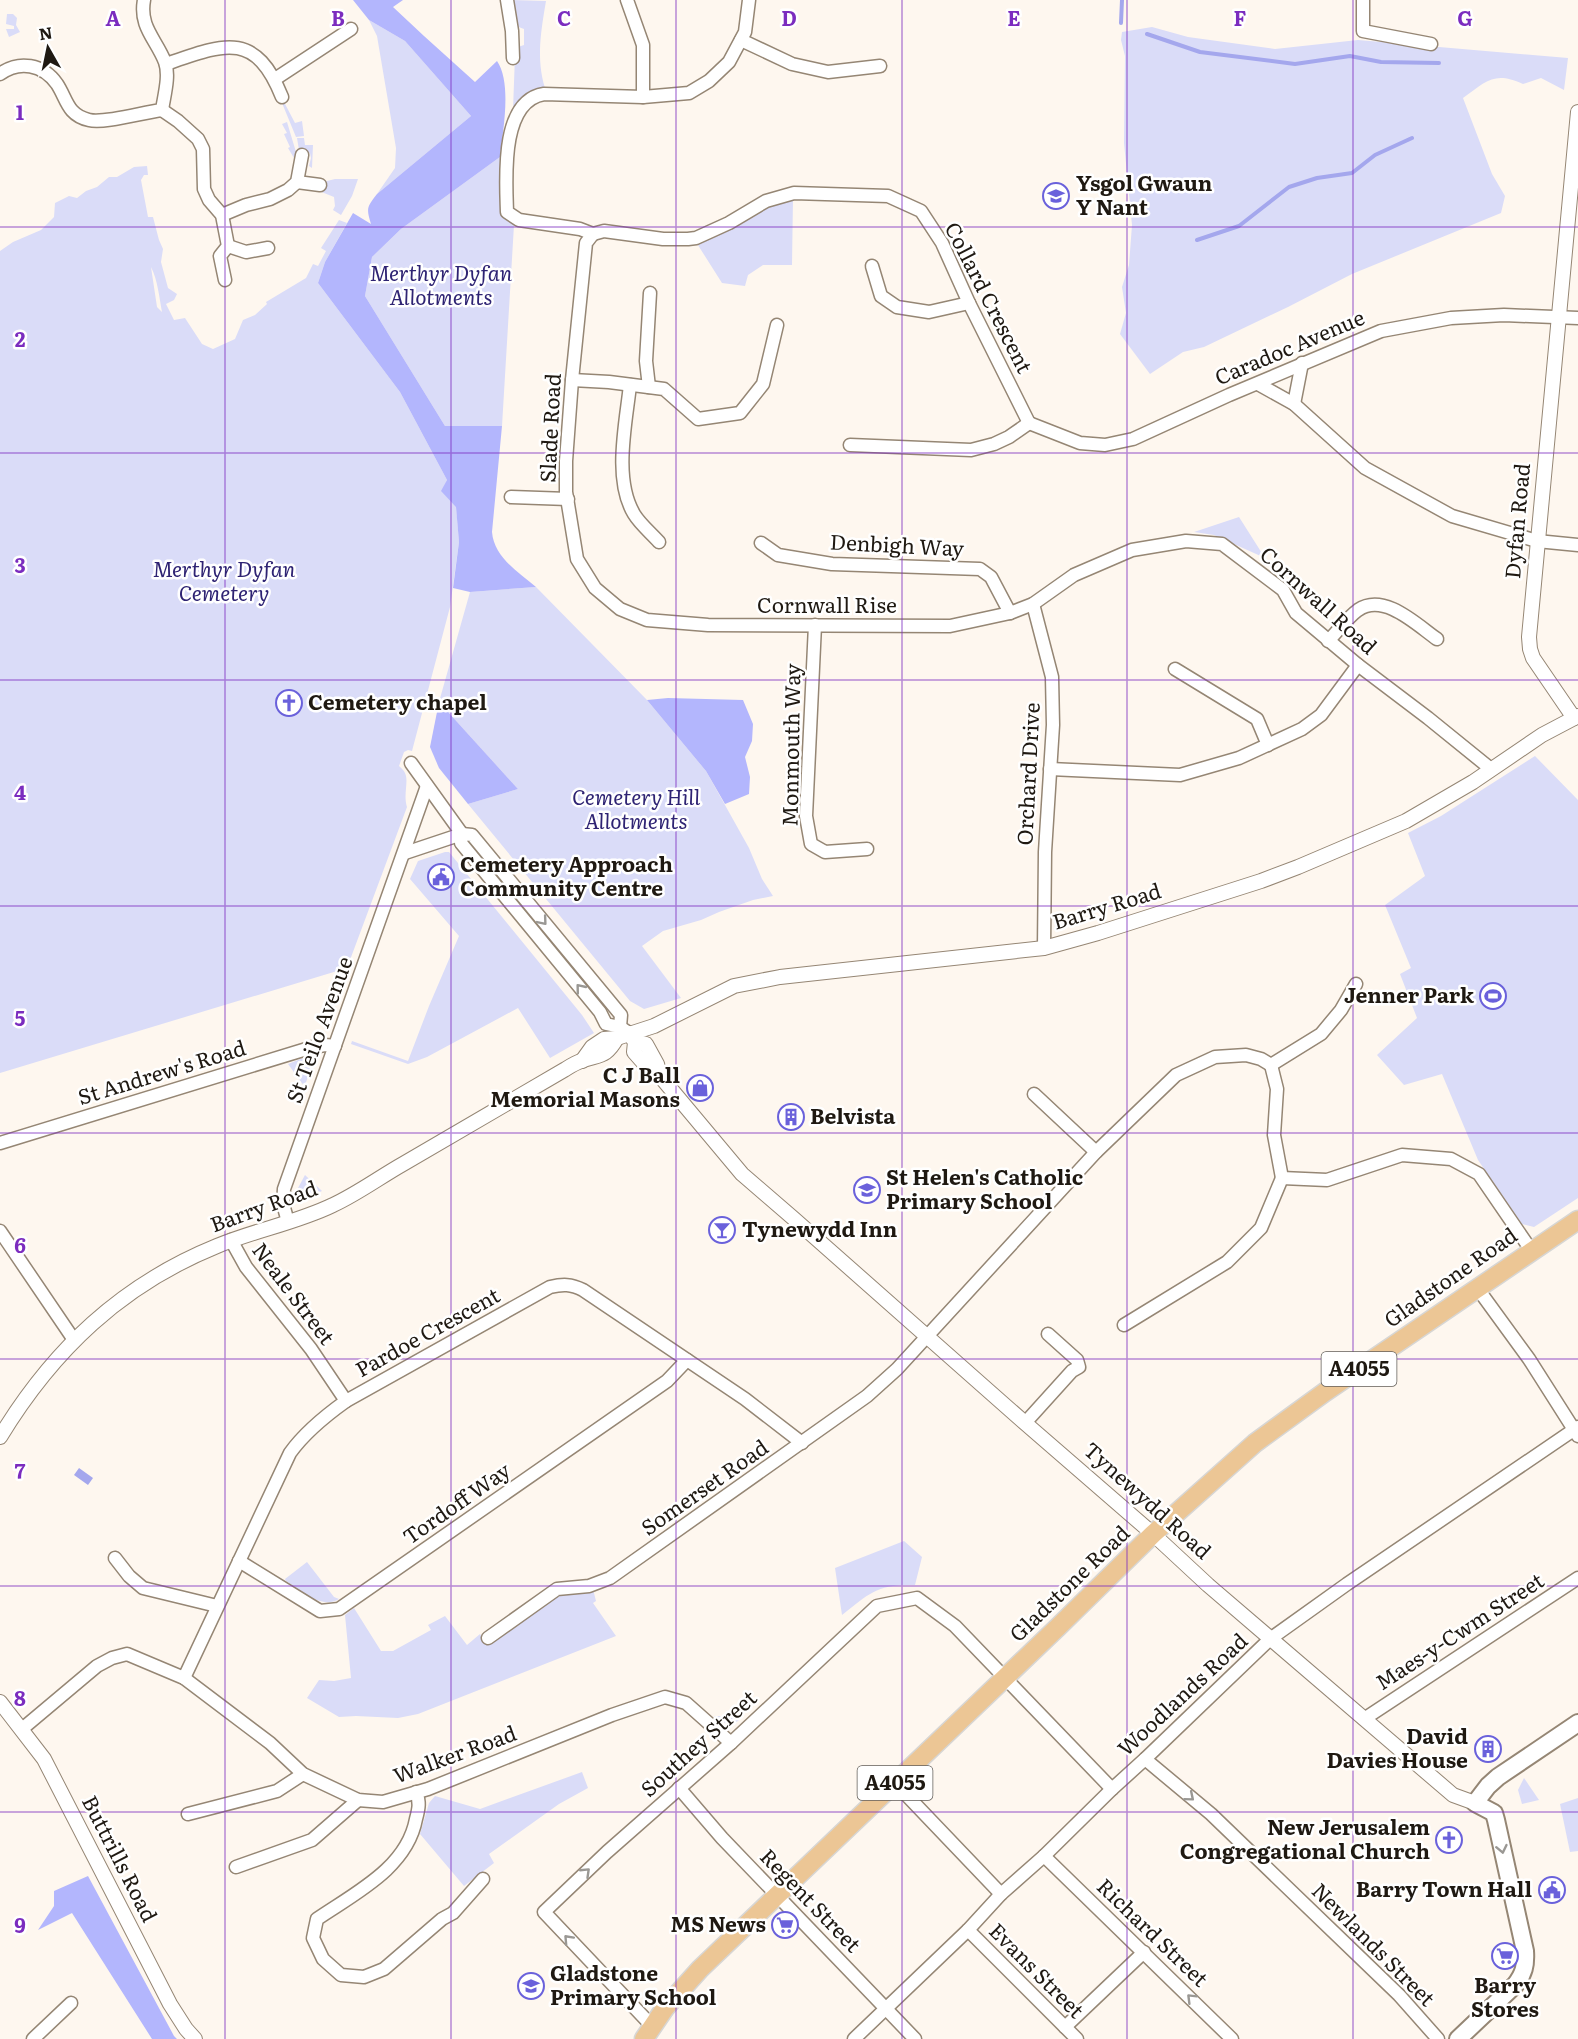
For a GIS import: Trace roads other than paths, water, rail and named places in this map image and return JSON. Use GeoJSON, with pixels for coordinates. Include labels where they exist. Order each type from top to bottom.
{"type":"FeatureCollection","features":[{"type":"Feature","properties":{"kind":"main road","name":"Gladstone Road"},"geometry":{"type":"LineString","coordinates":[[648,2033],[680,1990],[700,1969],[1006,1678],[1153,1534],[1256,1443],[1325,1392],[1578,1220]]}},
{"type":"Feature","properties":{"kind":"main road"},"geometry":{"type":"LineString","coordinates":[[1475,1803],[1498,1777],[1578,1723]]}},
{"type":"Feature","properties":{"kind":"main road","name":"Tynewydd Road"},"geometry":{"type":"LineString","coordinates":[[1458,2039],[1515,1985],[1522,1977],[1525,1967],[1525,1951],[1494,1813],[1475,1803]]}},
{"type":"Feature","properties":{"kind":"street"},"geometry":{"type":"LineString","coordinates":[[144,0],[142,9],[146,28],[166,64],[166,87],[162,110]]}},
{"type":"Feature","properties":{"kind":"street"},"geometry":{"type":"LineString","coordinates":[[507,0],[513,58]]}},
{"type":"Feature","properties":{"kind":"street"},"geometry":{"type":"LineString","coordinates":[[627,0],[643,45],[643,97],[689,93],[709,81],[729,62],[745,32],[749,0]]}},
{"type":"Feature","properties":{"kind":"street"},"geometry":{"type":"LineString","coordinates":[[1363,0],[1363,31],[1431,44]]}},
{"type":"Feature","properties":{"kind":"street"},"geometry":{"type":"LineString","coordinates":[[275,79],[351,29]]}},
{"type":"Feature","properties":{"kind":"street"},"geometry":{"type":"LineString","coordinates":[[741,40],[792,64],[828,72],[880,66]]}},
{"type":"Feature","properties":{"kind":"street"},"geometry":{"type":"LineString","coordinates":[[166,64],[223,47],[239,48],[260,59],[275,79],[282,97]]}},
{"type":"Feature","properties":{"kind":"street"},"geometry":{"type":"LineString","coordinates":[[0,74],[11,67],[28,65],[41,70],[57,84],[70,109],[78,116],[90,121],[110,120],[162,110],[198,139],[203,149],[204,189],[209,200],[222,215],[228,246],[220,256],[225,280]]}},
{"type":"Feature","properties":{"kind":"street","name":"Collard Crescent"},"geometry":{"type":"LineString","coordinates":[[643,97],[535,95],[522,108],[508,141],[507,212],[519,220],[580,229],[593,234],[604,231],[663,239],[688,239],[696,238],[729,222],[766,201],[794,193],[888,196],[921,211],[942,243],[969,303],[1029,423]]}},
{"type":"Feature","properties":{"kind":"street","name":"Dyfan Road"},"geometry":{"type":"LineString","coordinates":[[1576,717],[1533,658],[1530,649],[1537,541],[1578,112]]}},
{"type":"Feature","properties":{"kind":"street"},"geometry":{"type":"LineString","coordinates":[[222,215],[246,205],[270,199],[288,190],[297,182],[302,154]]}},
{"type":"Feature","properties":{"kind":"street"},"geometry":{"type":"LineString","coordinates":[[297,182],[320,185]]}},
{"type":"Feature","properties":{"kind":"street","name":"Slade Road"},"geometry":{"type":"LineString","coordinates":[[593,234],[586,243],[572,380],[566,461],[568,499],[577,559],[595,588],[620,609]]}},
{"type":"Feature","properties":{"kind":"street"},"geometry":{"type":"LineString","coordinates":[[228,246],[246,252],[268,248]]}},
{"type":"Feature","properties":{"kind":"street"},"geometry":{"type":"LineString","coordinates":[[873,266],[881,296],[897,307],[929,312],[969,303]]}},
{"type":"Feature","properties":{"kind":"street"},"geometry":{"type":"LineString","coordinates":[[649,387],[646,361],[650,293]]}},
{"type":"Feature","properties":{"kind":"street","name":"Caradoc Avenue"},"geometry":{"type":"LineString","coordinates":[[1029,423],[1080,443],[1105,445],[1133,440],[1229,395],[1381,331],[1451,318],[1504,315],[1578,318]]}},
{"type":"Feature","properties":{"kind":"street"},"geometry":{"type":"LineString","coordinates":[[572,380],[664,389],[698,418],[740,413],[763,384],[777,325]]}},
{"type":"Feature","properties":{"kind":"street"},"geometry":{"type":"LineString","coordinates":[[1294,404],[1302,363]]}},
{"type":"Feature","properties":{"kind":"street"},"geometry":{"type":"LineString","coordinates":[[1258,384],[1294,404],[1365,468],[1452,516],[1537,541],[1578,545]]}},
{"type":"Feature","properties":{"kind":"street"},"geometry":{"type":"LineString","coordinates":[[630,385],[623,460],[624,488],[634,514],[659,542]]}},
{"type":"Feature","properties":{"kind":"street"},"geometry":{"type":"LineString","coordinates":[[850,446],[971,450],[1010,437],[1029,423]]}},
{"type":"Feature","properties":{"kind":"street"},"geometry":{"type":"LineString","coordinates":[[511,496],[568,499]]}},
{"type":"Feature","properties":{"kind":"street","name":"Cornwall Road"},"geometry":{"type":"LineString","coordinates":[[1033,604],[1074,575],[1132,550],[1186,541],[1222,544],[1282,590],[1296,613],[1329,641],[1491,770]]}},
{"type":"Feature","properties":{"kind":"street","name":"Denbigh Way"},"geometry":{"type":"LineString","coordinates":[[761,543],[778,555],[832,564],[980,569],[991,577],[1010,613]]}},
{"type":"Feature","properties":{"kind":"street","name":"Cornwall Rise"},"geometry":{"type":"LineString","coordinates":[[620,609],[647,620],[708,625],[950,626],[1010,613],[1033,604]]}},
{"type":"Feature","properties":{"kind":"street","name":"Orchard Drive"},"geometry":{"type":"LineString","coordinates":[[1033,604],[1052,677],[1053,725],[1044,877],[1044,948]]}},
{"type":"Feature","properties":{"kind":"street"},"geometry":{"type":"LineString","coordinates":[[1329,641],[1357,611],[1367,605],[1386,606],[1437,639]]}},
{"type":"Feature","properties":{"kind":"street","name":"Monmouth Way"},"geometry":{"type":"LineString","coordinates":[[814,625],[806,816],[811,844],[825,852],[867,849]]}},
{"type":"Feature","properties":{"kind":"street"},"geometry":{"type":"LineString","coordinates":[[1050,768],[1180,775],[1239,758],[1302,729],[1321,715],[1358,665]]}},
{"type":"Feature","properties":{"kind":"street"},"geometry":{"type":"LineString","coordinates":[[1175,669],[1257,719],[1268,745]]}},
{"type":"Feature","properties":{"kind":"street","name":"Barry Road"},"geometry":{"type":"LineString","coordinates":[[0,1437],[40,1377],[74,1340],[102,1314],[148,1280],[231,1240],[333,1205],[582,1061],[598,1042],[604,1039],[654,1026],[743,983],[1044,948],[1098,933],[1298,867],[1406,821],[1491,770],[1542,735],[1576,717]]}},
{"type":"Feature","properties":{"kind":"street"},"geometry":{"type":"LineString","coordinates":[[411,763],[462,834],[461,843],[600,1012],[606,1024],[625,1035]]}},
{"type":"Feature","properties":{"kind":"street","name":"St Teilo Avenue"},"geometry":{"type":"LineString","coordinates":[[288,1222],[283,1204],[284,1189],[427,786]]}},
{"type":"Feature","properties":{"kind":"street"},"geometry":{"type":"LineString","coordinates":[[405,853],[462,834]]}},
{"type":"Feature","properties":{"kind":"street"},"geometry":{"type":"LineString","coordinates":[[1124,1325],[1227,1262],[1261,1228],[1282,1178],[1274,1135],[1277,1089],[1270,1065],[1321,1034],[1341,1010],[1356,984]]}},
{"type":"Feature","properties":{"kind":"street","name":"Tynewydd Road"},"geometry":{"type":"LineString","coordinates":[[625,1035],[634,1052],[649,1069],[660,1076],[742,1174],[1270,1639],[1453,1795],[1475,1803]]}},
{"type":"Feature","properties":{"kind":"street","name":"St Andrew's Road"},"geometry":{"type":"LineString","coordinates":[[0,1143],[313,1047],[325,1045],[335,1047]]}},
{"type":"Feature","properties":{"kind":"street","name":"Somerset Road"},"geometry":{"type":"LineString","coordinates":[[488,1638],[556,1589],[589,1586],[610,1578],[867,1396],[897,1369],[1096,1152],[1176,1075],[1215,1057],[1246,1055],[1261,1059],[1270,1065]]}},
{"type":"Feature","properties":{"kind":"street"},"geometry":{"type":"LineString","coordinates":[[1034,1094],[1096,1152]]}},
{"type":"Feature","properties":{"kind":"street"},"geometry":{"type":"LineString","coordinates":[[1282,1178],[1327,1180],[1402,1155],[1451,1159],[1479,1174],[1531,1250]]}},
{"type":"Feature","properties":{"kind":"street"},"geometry":{"type":"LineString","coordinates":[[0,1231],[74,1340]]}},
{"type":"Feature","properties":{"kind":"street","name":"Neale Street"},"geometry":{"type":"LineString","coordinates":[[231,1240],[246,1267],[311,1349],[346,1401]]}},
{"type":"Feature","properties":{"kind":"street","name":"Pardoe Crescent"},"geometry":{"type":"LineString","coordinates":[[184,1678],[290,1453],[310,1429],[346,1401],[550,1287],[562,1284],[573,1285],[583,1290],[745,1399],[802,1443]]}},
{"type":"Feature","properties":{"kind":"street"},"geometry":{"type":"LineString","coordinates":[[1478,1289],[1529,1359],[1577,1431]]}},
{"type":"Feature","properties":{"kind":"street"},"geometry":{"type":"LineString","coordinates":[[1024,1423],[1072,1371],[1079,1367],[1077,1360],[1048,1334]]}},
{"type":"Feature","properties":{"kind":"street","name":"Tordoff Way"},"geometry":{"type":"LineString","coordinates":[[239,1561],[320,1611],[339,1609],[667,1381],[687,1360]]}},
{"type":"Feature","properties":{"kind":"street","name":"Woodlands Road"},"geometry":{"type":"LineString","coordinates":[[854,2039],[968,1930],[1001,1894],[1044,1856],[1270,1639],[1347,1584],[1577,1431]]}},
{"type":"Feature","properties":{"kind":"street"},"geometry":{"type":"LineString","coordinates":[[115,1558],[129,1576],[143,1588],[217,1606]]}},
{"type":"Feature","properties":{"kind":"street","name":"Maes-y-Cwm Street"},"geometry":{"type":"LineString","coordinates":[[1364,1719],[1578,1578]]}},
{"type":"Feature","properties":{"kind":"street","name":"Southey Street"},"geometry":{"type":"LineString","coordinates":[[648,2033],[544,1912],[607,1851],[731,1743],[877,1606],[917,1598],[955,1626],[1112,1789]]}},
{"type":"Feature","properties":{"kind":"street","name":"Walker Road"},"geometry":{"type":"LineString","coordinates":[[22,1729],[97,1666],[112,1658],[128,1654],[184,1678],[270,1743],[303,1774],[358,1800],[383,1802],[428,1789],[612,1715],[664,1697],[686,1703],[731,1743]]}},
{"type":"Feature","properties":{"kind":"street","name":"Buttrills Road"},"geometry":{"type":"LineString","coordinates":[[0,1702],[44,1759],[170,2004],[195,2039]]}},
{"type":"Feature","properties":{"kind":"street","name":"Newlands Street"},"geometry":{"type":"LineString","coordinates":[[1145,1759],[1211,1814],[1397,1994],[1438,2039]]}},
{"type":"Feature","properties":{"kind":"street"},"geometry":{"type":"LineString","coordinates":[[188,1814],[277,1791],[303,1774]]}},
{"type":"Feature","properties":{"kind":"street"},"geometry":{"type":"LineString","coordinates":[[895,1783],[1001,1894]]}},
{"type":"Feature","properties":{"kind":"street","name":"Regent Street"},"geometry":{"type":"LineString","coordinates":[[679,1788],[722,1838],[915,2039]]}},
{"type":"Feature","properties":{"kind":"street"},"geometry":{"type":"LineString","coordinates":[[416,1792],[420,1803],[414,1833],[396,1861],[380,1875],[317,1919],[313,1938],[323,1959],[341,1975],[364,1977],[384,1969],[442,1919],[453,1913],[483,1879]]}},
{"type":"Feature","properties":{"kind":"street"},"geometry":{"type":"LineString","coordinates":[[236,1868],[312,1840],[358,1800]]}},
{"type":"Feature","properties":{"kind":"street","name":"Richard Street"},"geometry":{"type":"LineString","coordinates":[[1044,1856],[1232,2039]]}},
{"type":"Feature","properties":{"kind":"street","name":"Evans Street"},"geometry":{"type":"LineString","coordinates":[[968,1930],[1077,2039]]}},
{"type":"Feature","properties":{"kind":"street"},"geometry":{"type":"LineString","coordinates":[[1065,2027],[1144,1952]]}},
{"type":"Feature","properties":{"kind":"street"},"geometry":{"type":"LineString","coordinates":[[33,2039],[71,2003]]}},
{"type":"Feature","properties":{"kind":"waterway"},"geometry":{"type":"LineString","coordinates":[[1121,23],[1122,0]]}},
{"type":"Feature","properties":{"kind":"waterway"},"geometry":{"type":"LineString","coordinates":[[1147,34],[1200,52],[1295,64],[1350,56],[1381,62],[1439,63]]}},
{"type":"Feature","properties":{"kind":"waterway"},"geometry":{"type":"LineString","coordinates":[[1197,240],[1239,226],[1289,187],[1317,178],[1352,173],[1375,155],[1412,138]]}},
{"type":"Feature","properties":{"kind":"place","name":"Ysgol Gwaun Y Nant"},"geometry":{"type":"Point","coordinates":[1056,196]}},
{"type":"Feature","properties":{"kind":"place","name":"Cemetery chapel"},"geometry":{"type":"Point","coordinates":[289,703]}},
{"type":"Feature","properties":{"kind":"place","name":"Cemetery Approach Community Centre"},"geometry":{"type":"Point","coordinates":[441,877]}},
{"type":"Feature","properties":{"kind":"place","name":"Jenner Park"},"geometry":{"type":"Point","coordinates":[1493,996]}},
{"type":"Feature","properties":{"kind":"place","name":"C J Ball Memorial Masons"},"geometry":{"type":"Point","coordinates":[700,1088]}},
{"type":"Feature","properties":{"kind":"place","name":"Belvista"},"geometry":{"type":"Point","coordinates":[791,1117]}},
{"type":"Feature","properties":{"kind":"place","name":"St Helen's Catholic Primary School"},"geometry":{"type":"Point","coordinates":[867,1190]}},
{"type":"Feature","properties":{"kind":"place","name":"Tynewydd Inn"},"geometry":{"type":"Point","coordinates":[722,1230]}},
{"type":"Feature","properties":{"kind":"place","name":"David Davies House"},"geometry":{"type":"Point","coordinates":[1488,1749]}},
{"type":"Feature","properties":{"kind":"place","name":"New Jerusalem Congregational Church"},"geometry":{"type":"Point","coordinates":[1449,1840]}},
{"type":"Feature","properties":{"kind":"place","name":"Barry Town Hall"},"geometry":{"type":"Point","coordinates":[1552,1890]}},
{"type":"Feature","properties":{"kind":"place","name":"MS News"},"geometry":{"type":"Point","coordinates":[785,1925]}},
{"type":"Feature","properties":{"kind":"place","name":"Barry Stores"},"geometry":{"type":"Point","coordinates":[1505,1956]}},
{"type":"Feature","properties":{"kind":"place","name":"Gladstone Primary School"},"geometry":{"type":"Point","coordinates":[531,1986]}},
{"type":"Feature","properties":{"kind":"park label","name":"Merthyr Dyfan Allotments"},"geometry":{"type":"Point","coordinates":[441,286]}},
{"type":"Feature","properties":{"kind":"park label","name":"Merthyr Dyfan Cemetery"},"geometry":{"type":"Point","coordinates":[224,582]}},
{"type":"Feature","properties":{"kind":"park label","name":"Cemetery Hill Allotments"},"geometry":{"type":"Point","coordinates":[636,810]}}]}
